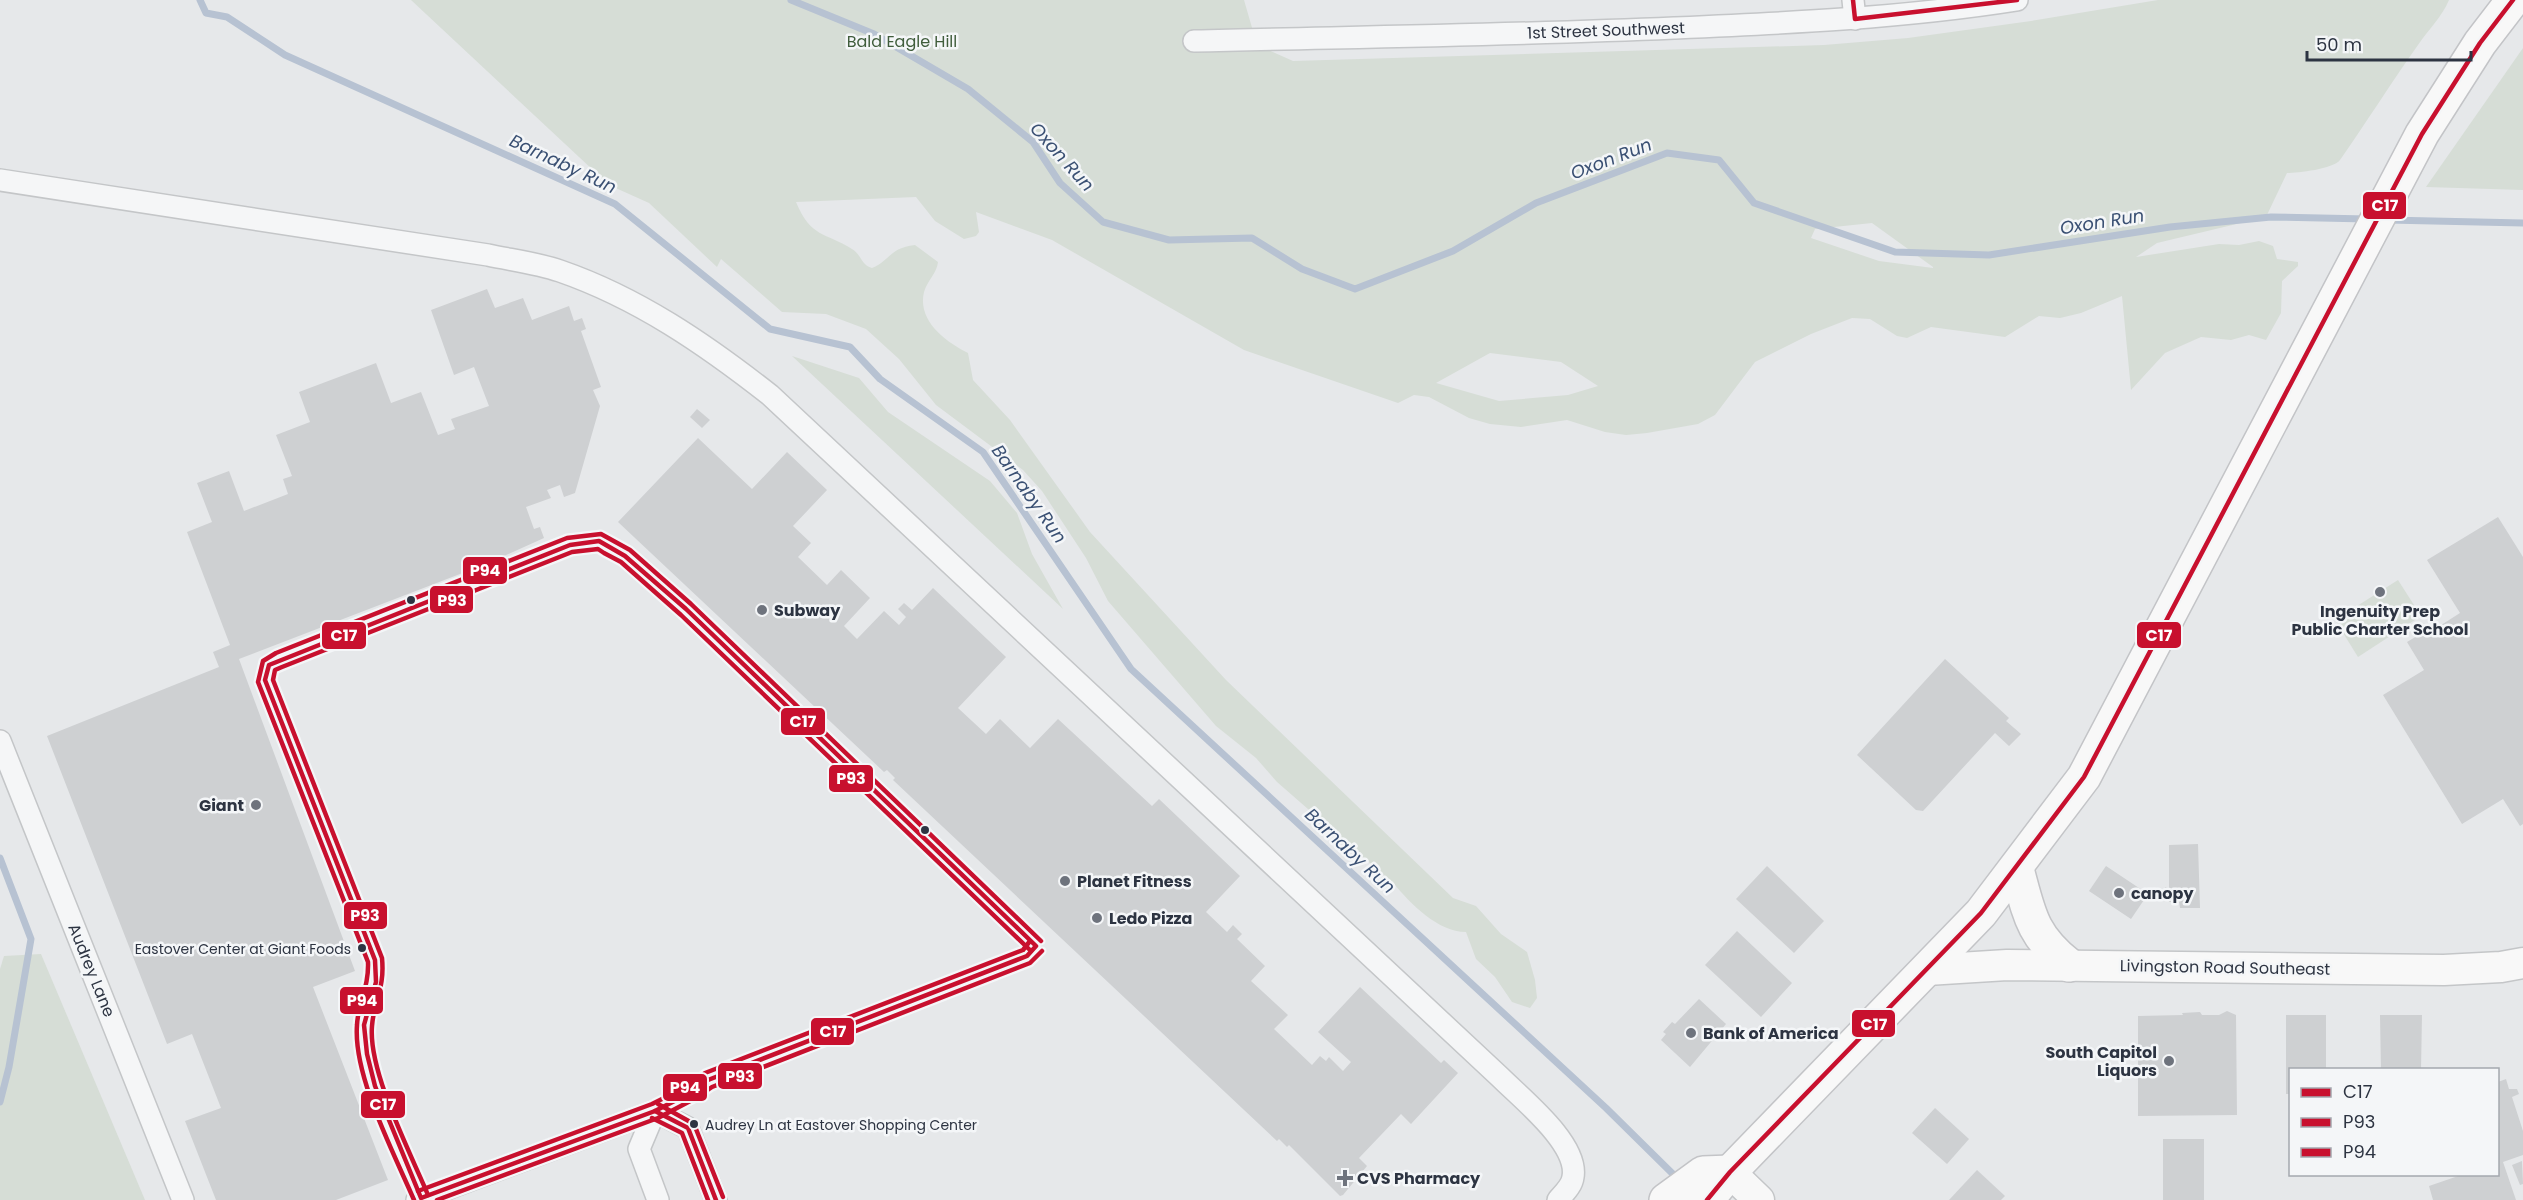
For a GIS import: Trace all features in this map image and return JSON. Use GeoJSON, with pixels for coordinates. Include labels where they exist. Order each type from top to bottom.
{"type":"FeatureCollection","features":[{"type":"Feature","properties":{"kind":"main road"},"geometry":{"type":"LineString","coordinates":[[1666,1200],[1714,1184],[1927,970],[1982,913],[2084,777],[2403,170],[2461,73],[2513,0]]}},
{"type":"Feature","properties":{"kind":"main road"},"geometry":{"type":"LineString","coordinates":[[2017,869],[2029,912],[2040,938],[2069,965]]}},
{"type":"Feature","properties":{"kind":"street","name":"1st Street Southwest"},"geometry":{"type":"LineString","coordinates":[[1194,41],[1582,32],[1854,9],[2017,0]]}},
{"type":"Feature","properties":{"kind":"street"},"geometry":{"type":"LineString","coordinates":[[0,180],[498,257],[558,270],[620,296],[716,352],[770,394],[1500,1077],[1565,1143],[1573,1164],[1573,1176],[1569,1187],[1558,1200]]}},
{"type":"Feature","properties":{"kind":"street","name":"Audrey Lane"},"geometry":{"type":"LineString","coordinates":[[0,741],[183,1200]]}},
{"type":"Feature","properties":{"kind":"street","name":"Livingston Road Southeast"},"geometry":{"type":"LineString","coordinates":[[1927,970],[2007,965],[2069,965],[2444,970],[2501,967],[2523,963]]}},
{"type":"Feature","properties":{"kind":"street"},"geometry":{"type":"LineString","coordinates":[[417,1200],[655,1111],[688,1128],[716,1200]]}},
{"type":"Feature","properties":{"kind":"street"},"geometry":{"type":"LineString","coordinates":[[655,1111],[639,1149],[658,1200]]}},
{"type":"Feature","properties":{"kind":"street"},"geometry":{"type":"LineString","coordinates":[[1714,1184],[1759,1200]]}},
{"type":"Feature","properties":{"kind":"green space","name":"Bald Eagle Hill"},"geometry":{"type":"Polygon","coordinates":[[[411,0],[1244,0],[1257,45],[1293,61],[1824,45],[1908,38],[2158,0],[2449,0],[2340,160],[2323,168],[2287,173],[2266,217],[2157,243],[2136,257],[2219,244],[2239,245],[2259,241],[2273,246],[2277,259],[2298,262],[2298,266],[2282,281],[2281,313],[2266,340],[2249,335],[2231,340],[2201,337],[2165,353],[2131,390],[2122,296],[2081,313],[2060,318],[2039,316],[2005,337],[1931,327],[1907,338],[1897,336],[1870,319],[1852,318],[1811,334],[1755,362],[1715,415],[1698,424],[1626,435],[1605,432],[1567,420],[1521,427],[1490,424],[1469,418],[1429,397],[1414,395],[1398,403],[1244,350],[1052,240],[976,212],[979,232],[976,236],[964,239],[935,221],[916,197],[796,202],[813,228],[852,249],[868,267],[878,265],[895,251],[915,245],[938,262],[924,292],[923,302],[929,321],[943,337],[968,353],[973,380],[1010,420],[1090,532],[1226,680],[1453,898],[1476,906],[1501,934],[1527,952],[1535,980],[1537,998],[1530,1008],[1512,1002],[1495,977],[1476,959],[1466,932],[1445,927],[1426,916],[1394,884],[1277,782],[1256,758],[1216,726],[1108,601],[1086,558],[1042,491],[1023,470],[936,405],[899,359],[866,329],[826,314],[782,312],[721,259],[717,267],[649,203],[609,185],[411,0]],[[1872,223],[1815,229],[1811,238],[1879,261],[1933,268],[1933,267],[1872,223]],[[1490,353],[1436,383],[1499,401],[1568,395],[1598,386],[1561,362],[1490,353]]]}},
{"type":"Feature","properties":{"kind":"green space"},"geometry":{"type":"Polygon","coordinates":[[[2523,48],[2523,190],[2426,187],[2523,48]]]}},
{"type":"Feature","properties":{"kind":"green space"},"geometry":{"type":"Polygon","coordinates":[[[792,356],[859,378],[888,412],[990,481],[1017,513],[1032,554],[1063,609],[792,356]]]}},
{"type":"Feature","properties":{"kind":"green space"},"geometry":{"type":"Polygon","coordinates":[[[2398,580],[2421,616],[2358,657],[2335,620],[2398,580]]]}},
{"type":"Feature","properties":{"kind":"green space"},"geometry":{"type":"Polygon","coordinates":[[[41,954],[145,1200],[0,1200],[0,969],[4,956],[41,954]]]}},
{"type":"Feature","properties":{"kind":"building"},"geometry":{"type":"Polygon","coordinates":[[[487,289],[495,308],[523,298],[532,320],[569,306],[574,321],[582,318],[586,329],[581,331],[601,387],[593,390],[600,406],[575,493],[564,497],[560,485],[547,490],[551,498],[526,507],[534,529],[540,527],[544,538],[486,564],[239,659],[355,971],[313,987],[388,1180],[336,1200],[216,1200],[185,1121],[221,1108],[192,1034],[167,1044],[47,736],[219,667],[213,652],[230,645],[187,532],[212,522],[197,483],[229,471],[244,511],[288,494],[283,479],[292,476],[276,435],[310,422],[299,392],[376,363],[391,403],[421,392],[438,435],[455,429],[451,419],[489,406],[474,367],[454,375],[431,310],[487,289]]]}},
{"type":"Feature","properties":{"kind":"building"},"geometry":{"type":"Polygon","coordinates":[[[697,409],[710,420],[702,428],[690,417],[697,409]]]}},
{"type":"Feature","properties":{"kind":"building"},"geometry":{"type":"Polygon","coordinates":[[[698,438],[752,489],[787,452],[827,490],[793,526],[811,543],[798,557],[827,585],[841,570],[870,598],[844,626],[857,639],[884,611],[899,625],[906,617],[898,609],[904,603],[912,610],[933,588],[1006,657],[958,708],[986,734],[1000,719],[1030,748],[1058,719],[1152,806],[1159,799],[1240,876],[1206,912],[1227,932],[1233,925],[1242,934],[1237,939],[1265,966],[1251,981],[1288,1015],[1274,1029],[1312,1065],[1320,1056],[1326,1061],[1329,1057],[1343,1071],[1351,1062],[1318,1032],[1360,987],[1441,1063],[1444,1060],[1458,1073],[1411,1124],[1401,1114],[1359,1158],[1367,1166],[1343,1195],[1340,1196],[1289,1145],[1287,1147],[1279,1139],[1277,1141],[893,780],[895,778],[887,770],[884,772],[618,522],[698,438]]]}},
{"type":"Feature","properties":{"kind":"building"},"geometry":{"type":"Polygon","coordinates":[[[2498,517],[2523,557],[2523,824],[2520,826],[2503,799],[2462,824],[2383,695],[2424,670],[2407,642],[2422,633],[2424,636],[2460,613],[2427,560],[2498,517]]]}},
{"type":"Feature","properties":{"kind":"building"},"geometry":{"type":"Polygon","coordinates":[[[1945,659],[2009,718],[2006,721],[2021,734],[2009,746],[1995,733],[1923,811],[1916,810],[1857,755],[1945,659]]]}},
{"type":"Feature","properties":{"kind":"building"},"geometry":{"type":"Polygon","coordinates":[[[2198,844],[2200,908],[2180,908],[2179,902],[2169,902],[2169,899],[2166,899],[2165,887],[2169,888],[2169,845],[2198,844]]]}},
{"type":"Feature","properties":{"kind":"building"},"geometry":{"type":"Polygon","coordinates":[[[1767,866],[1824,921],[1794,953],[1736,899],[1767,866]]]}},
{"type":"Feature","properties":{"kind":"building","name":"canopy"},"geometry":{"type":"Polygon","coordinates":[[[2106,866],[2148,894],[2131,919],[2089,891],[2106,866]]]}},
{"type":"Feature","properties":{"kind":"building"},"geometry":{"type":"Polygon","coordinates":[[[1737,931],[1792,983],[1761,1017],[1705,965],[1737,931]]]}},
{"type":"Feature","properties":{"kind":"building","name":"Bank of America"},"geometry":{"type":"Polygon","coordinates":[[[1699,999],[1726,1024],[1690,1067],[1661,1040],[1666,1034],[1663,1032],[1672,1022],[1675,1024],[1699,999]]]}},
{"type":"Feature","properties":{"kind":"building"},"geometry":{"type":"Polygon","coordinates":[[[2227,1011],[2236,1015],[2237,1115],[2138,1116],[2138,1016],[2183,1015],[2182,1013],[2200,1012],[2202,1015],[2219,1015],[2227,1011]]]}},
{"type":"Feature","properties":{"kind":"building"},"geometry":{"type":"Polygon","coordinates":[[[2286,1015],[2326,1015],[2326,1068],[2289,1068],[2289,1094],[2286,1094],[2286,1015]]]}},
{"type":"Feature","properties":{"kind":"building"},"geometry":{"type":"Polygon","coordinates":[[[2380,1015],[2422,1015],[2421,1068],[2381,1068],[2380,1015]]]}},
{"type":"Feature","properties":{"kind":"building"},"geometry":{"type":"Polygon","coordinates":[[[2506,1079],[2509,1089],[2517,1089],[2519,1094],[2512,1097],[2523,1131],[2523,1155],[2503,1162],[2516,1200],[2433,1200],[2429,1186],[2458,1176],[2499,1176],[2499,1082],[2506,1079]]]}},
{"type":"Feature","properties":{"kind":"building"},"geometry":{"type":"Polygon","coordinates":[[[1935,1108],[1969,1139],[1947,1164],[1912,1133],[1935,1108]]]}},
{"type":"Feature","properties":{"kind":"building"},"geometry":{"type":"Polygon","coordinates":[[[2163,1139],[2204,1139],[2204,1200],[2163,1200],[2163,1139]]]}},
{"type":"Feature","properties":{"kind":"building"},"geometry":{"type":"Polygon","coordinates":[[[2522,1161],[2523,1184],[2520,1185],[2512,1165],[2522,1161]]]}},
{"type":"Feature","properties":{"kind":"building"},"geometry":{"type":"Polygon","coordinates":[[[1977,1170],[2005,1196],[2001,1200],[1949,1200],[1977,1170]]]}},
{"type":"Feature","properties":{"kind":"waterway","name":"Barnaby Run"},"geometry":{"type":"LineString","coordinates":[[200,0],[206,13],[227,17],[285,55],[615,204],[770,329],[850,347],[880,379],[983,452],[1131,669],[1606,1108],[1678,1179]]}},
{"type":"Feature","properties":{"kind":"waterway","name":"Oxon Run"},"geometry":{"type":"LineString","coordinates":[[791,0],[874,34],[968,89],[1033,142],[1060,183],[1103,222],[1169,240],[1252,238],[1302,269],[1355,289],[1453,251],[1536,203],[1667,153],[1719,160],[1754,203],[1895,252],[1989,255],[2170,227],[2271,217],[2367,219]]}},
{"type":"Feature","properties":{"kind":"waterway","name":"Oxon Run"},"geometry":{"type":"LineString","coordinates":[[2388,220],[2523,223]]}},
{"type":"Feature","properties":{"kind":"waterway"},"geometry":{"type":"LineString","coordinates":[[0,858],[31,939],[9,1067],[0,1102]]}},
{"type":"Feature","properties":{"kind":"transit line","name":"C17"},"geometry":{"type":"LineString","coordinates":[[1853,0],[1855,19],[2017,0]]}},
{"type":"Feature","properties":{"kind":"transit line","name":"C17"},"geometry":{"type":"LineString","coordinates":[[1707,1200],[1730,1172],[1981,913],[2084,777],[2422,134],[2480,43],[2513,0]]}},
{"type":"Feature","properties":{"kind":"transit line","name":"P94"},"geometry":{"type":"LineString","coordinates":[[414,1200],[376,1114],[361,1067],[357,1045],[357,1025],[367,980],[368,962],[258,682],[263,661],[276,653],[567,538],[601,534],[630,550],[691,604],[1041,941]]}},
{"type":"Feature","properties":{"kind":"transit line","name":"C17"},"geometry":{"type":"LineString","coordinates":[[599,541],[625,556],[686,609],[1036,946],[1027,956],[708,1080],[692,1092],[655,1111],[421,1198],[375,1086],[367,1054],[364,1025],[376,982],[375,960],[265,680],[269,665],[570,545],[599,541]]}},
{"type":"Feature","properties":{"kind":"transit line","name":"P93"},"geometry":{"type":"LineString","coordinates":[[428,1195],[401,1134],[383,1088],[377,1065],[372,1026],[381,986],[382,958],[273,680],[275,670],[282,667],[572,552],[598,549],[621,562],[681,615],[1031,951]]}},
{"type":"Feature","properties":{"kind":"transit line","name":"P94"},"geometry":{"type":"LineString","coordinates":[[418,1191],[652,1104],[688,1086],[705,1073],[1023,950],[1030,941]]}},
{"type":"Feature","properties":{"kind":"transit line","name":"P93"},"geometry":{"type":"LineString","coordinates":[[437,1200],[658,1118],[712,1087],[1030,963],[1042,951]]}},
{"type":"Feature","properties":{"kind":"transit line","name":"P94"},"geometry":{"type":"LineString","coordinates":[[658,1104],[694,1124],[723,1197]]}},
{"type":"Feature","properties":{"kind":"transit line","name":"C17"},"geometry":{"type":"LineString","coordinates":[[655,1111],[688,1128],[716,1200]]}},
{"type":"Feature","properties":{"kind":"transit line","name":"P93"},"geometry":{"type":"LineString","coordinates":[[652,1118],[682,1133],[708,1200]]}},
{"type":"Feature","properties":{"kind":"place","name":"Ingenuity Prep Public Charter School"},"geometry":{"type":"Point","coordinates":[2380,592]}},
{"type":"Feature","properties":{"kind":"place","name":"Subway"},"geometry":{"type":"Point","coordinates":[762,610]}},
{"type":"Feature","properties":{"kind":"place","name":"Giant"},"geometry":{"type":"Point","coordinates":[256,805]}},
{"type":"Feature","properties":{"kind":"place","name":"Planet Fitness"},"geometry":{"type":"Point","coordinates":[1065,881]}},
{"type":"Feature","properties":{"kind":"place","name":"canopy"},"geometry":{"type":"Point","coordinates":[2119,893]}},
{"type":"Feature","properties":{"kind":"place","name":"Ledo Pizza"},"geometry":{"type":"Point","coordinates":[1097,918]}},
{"type":"Feature","properties":{"kind":"place","name":"Eastover Center at Giant Foods"},"geometry":{"type":"Point","coordinates":[362,948]}},
{"type":"Feature","properties":{"kind":"place","name":"Bank of America"},"geometry":{"type":"Point","coordinates":[1691,1033]}},
{"type":"Feature","properties":{"kind":"place","name":"South Capitol Liquors"},"geometry":{"type":"Point","coordinates":[2169,1061]}},
{"type":"Feature","properties":{"kind":"place","name":"Audrey Ln at Eastover Shopping Center"},"geometry":{"type":"Point","coordinates":[694,1124]}},
{"type":"Feature","properties":{"kind":"place","name":"CVS Pharmacy"},"geometry":{"type":"Point","coordinates":[1345,1178]}}]}
